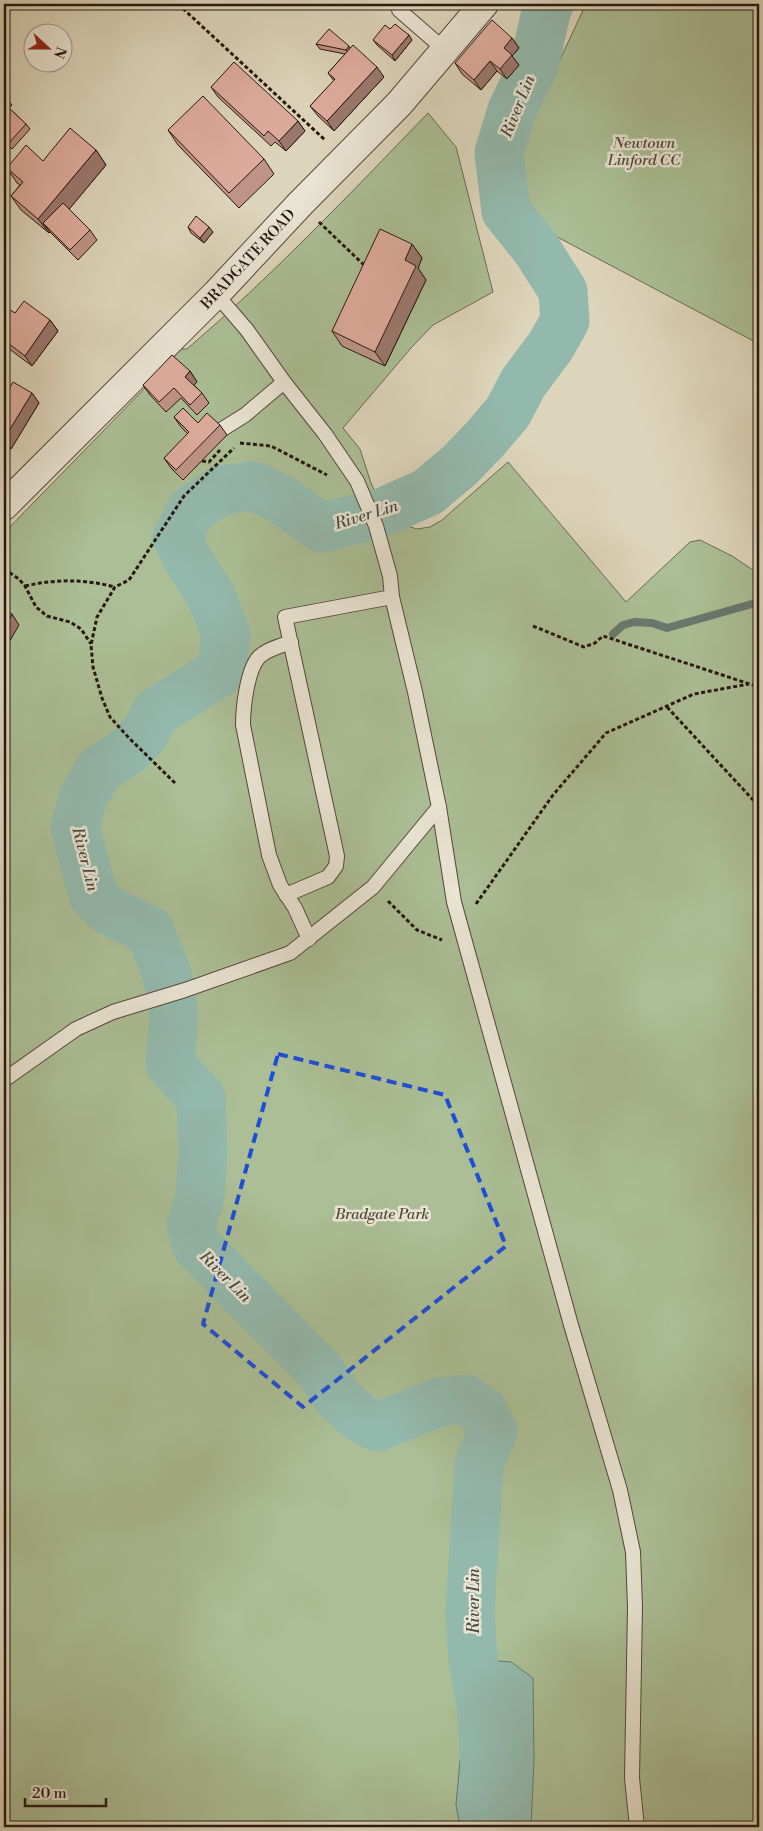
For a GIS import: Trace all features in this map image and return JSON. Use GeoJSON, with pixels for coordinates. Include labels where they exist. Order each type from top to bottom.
{"type":"FeatureCollection","features":[{"type":"Feature","properties":{"kind":"street","name":"BRADGATE ROAD"},"geometry":{"type":"LineString","coordinates":[[4,506],[216,294],[300,204],[399,104],[484,4]]}},
{"type":"Feature","properties":{"kind":"lane"},"geometry":{"type":"LineString","coordinates":[[397,6],[445,50]]}},
{"type":"Feature","properties":{"kind":"lane"},"geometry":{"type":"LineString","coordinates":[[216,294],[247,330],[284,382],[325,434],[357,481],[376,526],[390,576],[392,597],[415,692],[439,807],[454,902],[571,1325],[620,1490],[633,1552],[635,1606],[632,1778],[637,1827]]}},
{"type":"Feature","properties":{"kind":"lane"},"geometry":{"type":"LineString","coordinates":[[221,430],[245,415],[284,382]]}},
{"type":"Feature","properties":{"kind":"lane"},"geometry":{"type":"LineString","coordinates":[[286,894],[328,877],[336,866],[337,856],[285,617],[392,597]]}},
{"type":"Feature","properties":{"kind":"lane"},"geometry":{"type":"LineString","coordinates":[[291,642],[271,649],[258,657],[243,707],[243,725],[269,855],[280,885],[309,939]]}},
{"type":"Feature","properties":{"kind":"lane"},"geometry":{"type":"LineString","coordinates":[[4,1080],[76,1029],[112,1012],[185,990],[290,953],[373,887],[439,807]]}},
{"type":"Feature","properties":{"kind":"path"},"geometry":{"type":"LineString","coordinates":[[178,4],[345,160]]}},
{"type":"Feature","properties":{"kind":"path"},"geometry":{"type":"LineString","coordinates":[[300,204],[368,268]]}},
{"type":"Feature","properties":{"kind":"path"},"geometry":{"type":"LineString","coordinates":[[175,782],[110,717],[102,698],[93,666],[91,645],[97,617],[115,587],[129,580],[184,496],[240,443],[245,415]]}},
{"type":"Feature","properties":{"kind":"path"},"geometry":{"type":"LineString","coordinates":[[240,443],[271,446],[362,493]]}},
{"type":"Feature","properties":{"kind":"path"},"geometry":{"type":"LineString","coordinates":[[4,568],[19,579],[36,607],[46,616],[70,622],[81,629],[91,645]]}},
{"type":"Feature","properties":{"kind":"path"},"geometry":{"type":"LineString","coordinates":[[25,586],[45,581],[68,580],[93,581],[115,587]]}},
{"type":"Feature","properties":{"kind":"path"},"geometry":{"type":"LineString","coordinates":[[532,626],[584,647],[595,643],[603,636],[759,687]]}},
{"type":"Feature","properties":{"kind":"path"},"geometry":{"type":"LineString","coordinates":[[460,926],[553,796],[606,733],[694,694],[749,684]]}},
{"type":"Feature","properties":{"kind":"path"},"geometry":{"type":"LineString","coordinates":[[755,686],[759,716]]}},
{"type":"Feature","properties":{"kind":"path"},"geometry":{"type":"LineString","coordinates":[[667,707],[754,801],[759,813]]}},
{"type":"Feature","properties":{"kind":"path"},"geometry":{"type":"LineString","coordinates":[[754,801],[759,773]]}},
{"type":"Feature","properties":{"kind":"path"},"geometry":{"type":"LineString","coordinates":[[373,887],[416,930],[467,948]]}},
{"type":"Feature","properties":{"kind":"highlighted area"},"geometry":{"type":"Polygon","coordinates":[[[278,1054],[445,1095],[506,1246],[303,1407],[203,1324],[278,1054]]]}},
{"type":"Feature","properties":{"kind":"green space","name":"Newtown Linford CC"},"geometry":{"type":"Polygon","coordinates":[[[586,4],[759,4],[759,344],[527,221],[505,171],[534,115],[586,4]]]}},
{"type":"Feature","properties":{"kind":"green space","name":"Bradgate Park"},"geometry":{"type":"Polygon","coordinates":[[[428,113],[456,147],[493,292],[433,325],[343,428],[360,449],[371,483],[386,515],[392,521],[417,529],[430,527],[442,520],[508,462],[626,602],[690,542],[700,540],[732,556],[759,574],[759,1827],[4,1827],[4,533],[144,389],[180,349],[187,349],[250,293],[428,113]]]}},
{"type":"Feature","properties":{"kind":"water"},"geometry":{"type":"Polygon","coordinates":[[[473,1659],[511,1662],[533,1678],[534,1760],[531,1827],[460,1827],[456,1805],[460,1761],[467,1735],[460,1668],[473,1659]]]}},
{"type":"Feature","properties":{"kind":"building"},"geometry":{"type":"Polygon","coordinates":[[[492,20],[512,38],[504,48],[512,55],[500,69],[490,61],[474,80],[455,63],[492,20]]]}},
{"type":"Feature","properties":{"kind":"building"},"geometry":{"type":"Polygon","coordinates":[[[395,24],[409,35],[392,55],[373,40],[385,25],[390,29],[395,24]]]}},
{"type":"Feature","properties":{"kind":"building"},"geometry":{"type":"Polygon","coordinates":[[[329,29],[349,46],[346,50],[316,44],[329,29]]]}},
{"type":"Feature","properties":{"kind":"building"},"geometry":{"type":"Polygon","coordinates":[[[353,45],[377,67],[327,121],[310,106],[335,79],[328,73],[353,45]]]}},
{"type":"Feature","properties":{"kind":"building"},"geometry":{"type":"Polygon","coordinates":[[[234,62],[298,121],[279,141],[268,131],[264,136],[211,87],[234,62]]]}},
{"type":"Feature","properties":{"kind":"building"},"geometry":{"type":"Polygon","coordinates":[[[4,96],[8,100],[4,105],[4,96]]]}},
{"type":"Feature","properties":{"kind":"building"},"geometry":{"type":"Polygon","coordinates":[[[203,96],[264,159],[229,193],[168,130],[203,96]]]}},
{"type":"Feature","properties":{"kind":"building"},"geometry":{"type":"Polygon","coordinates":[[[8,107],[26,124],[8,144],[4,140],[4,111],[8,107]]]}},
{"type":"Feature","properties":{"kind":"building"},"geometry":{"type":"Polygon","coordinates":[[[70,128],[96,150],[38,219],[11,196],[23,182],[7,168],[26,145],[43,161],[70,128]]]}},
{"type":"Feature","properties":{"kind":"building"},"geometry":{"type":"Polygon","coordinates":[[[63,203],[90,230],[70,250],[43,223],[63,203]]]}},
{"type":"Feature","properties":{"kind":"building"},"geometry":{"type":"Polygon","coordinates":[[[196,216],[209,227],[200,238],[188,227],[196,216]]]}},
{"type":"Feature","properties":{"kind":"building"},"geometry":{"type":"Polygon","coordinates":[[[380,229],[412,244],[405,260],[416,266],[375,352],[332,331],[380,229]]]}},
{"type":"Feature","properties":{"kind":"building"},"geometry":{"type":"Polygon","coordinates":[[[24,301],[50,320],[25,356],[4,340],[4,313],[7,308],[15,313],[24,301]]]}},
{"type":"Feature","properties":{"kind":"building"},"geometry":{"type":"Polygon","coordinates":[[[172,355],[190,371],[185,377],[202,393],[190,405],[174,388],[159,402],[143,385],[172,355]]]}},
{"type":"Feature","properties":{"kind":"building"},"geometry":{"type":"Polygon","coordinates":[[[13,382],[32,393],[4,439],[4,397],[13,382]]]}},
{"type":"Feature","properties":{"kind":"building"},"geometry":{"type":"Polygon","coordinates":[[[183,408],[198,423],[207,413],[220,425],[176,470],[164,458],[189,432],[174,417],[183,408]]]}},
{"type":"Feature","properties":{"kind":"building"},"geometry":{"type":"Polygon","coordinates":[[[4,610],[12,614],[4,629],[4,610]]]}},
{"type":"Feature","properties":{"kind":"waterway","name":"River Lin"},"geometry":{"type":"LineString","coordinates":[[484,1827],[487,1795],[481,1705],[473,1659],[470,1613],[479,1464],[493,1431],[483,1411],[465,1399],[439,1402],[377,1427],[359,1417],[339,1399],[319,1370],[196,1245],[191,1225],[200,1197],[203,1152],[201,1098],[170,1064],[174,1015],[167,973],[149,930],[109,911],[93,895],[75,827],[83,797],[99,770],[128,751],[145,733],[156,712],[222,671],[226,634],[211,596],[177,538],[191,510],[221,490],[253,486],[281,499],[322,528],[381,513],[428,492],[460,465],[508,412],[523,383],[550,347],[565,321],[563,291],[537,250],[506,211],[499,153],[512,110],[534,65],[549,4]]}},
{"type":"Feature","properties":{"kind":"waterway"},"geometry":{"type":"LineString","coordinates":[[613,634],[623,625],[634,622],[652,623],[667,628],[759,602]]}}]}
